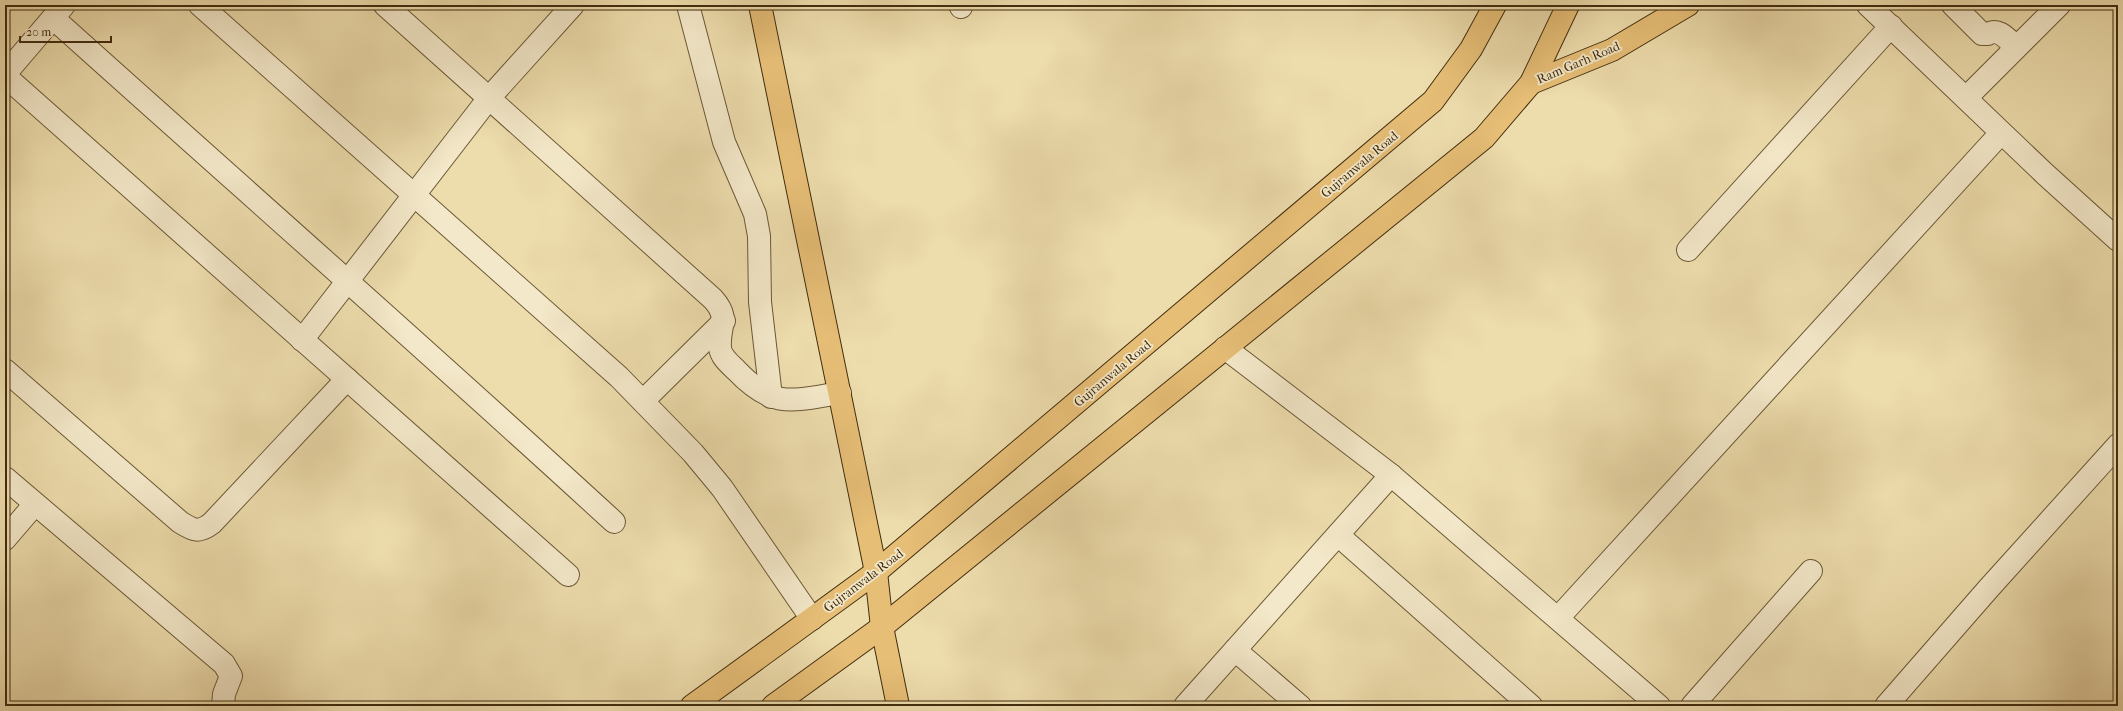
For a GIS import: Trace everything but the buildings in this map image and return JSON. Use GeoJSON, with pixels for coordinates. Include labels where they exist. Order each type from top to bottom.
{"type":"FeatureCollection","features":[{"type":"Feature","properties":{"kind":"main road"},"geometry":{"type":"LineString","coordinates":[[760,5],[876,572],[882,627],[898,706]]}},
{"type":"Feature","properties":{"kind":"main road","name":"Gujranwala Road"},"geometry":{"type":"LineString","coordinates":[[692,706],[876,572],[1433,101],[1471,49],[1495,5]]}},
{"type":"Feature","properties":{"kind":"main road"},"geometry":{"type":"LineString","coordinates":[[773,706],[882,627],[1484,138],[1531,83],[1568,5]]}},
{"type":"Feature","properties":{"kind":"main road","name":"Ram Garh Road"},"geometry":{"type":"LineString","coordinates":[[1531,83],[1612,50],[1688,5]]}},
{"type":"Feature","properties":{"kind":"street"},"geometry":{"type":"LineString","coordinates":[[200,5],[619,377],[643,401],[693,453],[722,488],[812,619]]}},
{"type":"Feature","properties":{"kind":"street"},"geometry":{"type":"LineString","coordinates":[[385,5],[713,299],[720,307],[724,321],[720,350],[725,358],[743,378],[770,397],[780,400],[794,400],[840,393]]}},
{"type":"Feature","properties":{"kind":"street"},"geometry":{"type":"LineString","coordinates":[[302,340],[489,98],[573,5]]}},
{"type":"Feature","properties":{"kind":"street"},"geometry":{"type":"LineString","coordinates":[[688,5],[724,142],[755,214],[759,236],[760,302],[770,397]]}},
{"type":"Feature","properties":{"kind":"street"},"geometry":{"type":"LineString","coordinates":[[1868,5],[2001,132],[2115,231]]}},
{"type":"Feature","properties":{"kind":"street"},"geometry":{"type":"LineString","coordinates":[[1952,5],[1982,34],[1997,31],[2016,47]]}},
{"type":"Feature","properties":{"kind":"street"},"geometry":{"type":"LineString","coordinates":[[1966,98],[2059,5]]}},
{"type":"Feature","properties":{"kind":"street"},"geometry":{"type":"LineString","coordinates":[[568,575],[5,75],[59,12],[347,282],[461,382],[614,522]]}},
{"type":"Feature","properties":{"kind":"street"},"geometry":{"type":"LineString","coordinates":[[1688,250],[1891,26]]}},
{"type":"Feature","properties":{"kind":"street"},"geometry":{"type":"LineString","coordinates":[[1558,618],[2001,132]]}},
{"type":"Feature","properties":{"kind":"street"},"geometry":{"type":"LineString","coordinates":[[643,401],[724,321]]}},
{"type":"Feature","properties":{"kind":"street"},"geometry":{"type":"LineString","coordinates":[[1225,348],[1391,475],[1660,706]]}},
{"type":"Feature","properties":{"kind":"street"},"geometry":{"type":"LineString","coordinates":[[5,370],[180,522],[197,530],[203,530],[212,523],[347,379]]}},
{"type":"Feature","properties":{"kind":"street"},"geometry":{"type":"LineString","coordinates":[[1886,706],[1989,588],[2118,445]]}},
{"type":"Feature","properties":{"kind":"street"},"geometry":{"type":"LineString","coordinates":[[1185,706],[1391,475]]}},
{"type":"Feature","properties":{"kind":"street"},"geometry":{"type":"LineString","coordinates":[[5,478],[224,664],[230,676],[224,694],[223,706]]}},
{"type":"Feature","properties":{"kind":"street"},"geometry":{"type":"LineString","coordinates":[[5,539],[35,504]]}},
{"type":"Feature","properties":{"kind":"street"},"geometry":{"type":"LineString","coordinates":[[1338,535],[1531,706]]}},
{"type":"Feature","properties":{"kind":"street"},"geometry":{"type":"LineString","coordinates":[[1692,706],[1810,571]]}},
{"type":"Feature","properties":{"kind":"street"},"geometry":{"type":"LineString","coordinates":[[1236,650],[1300,706]]}}]}
